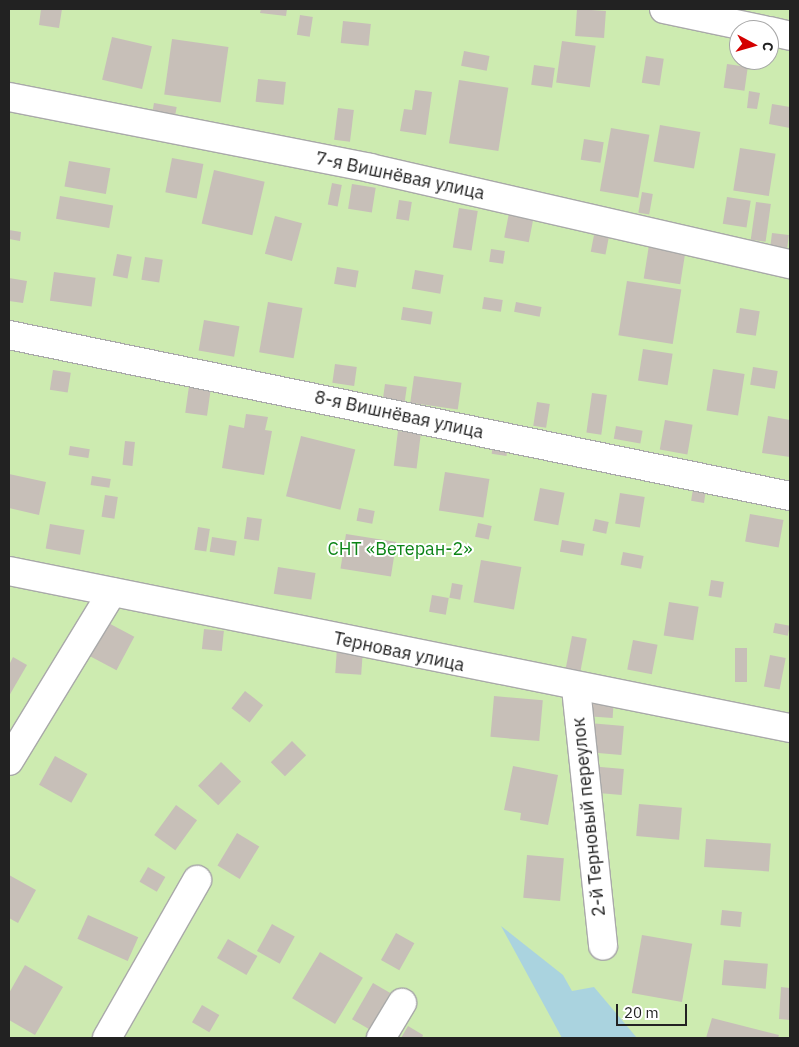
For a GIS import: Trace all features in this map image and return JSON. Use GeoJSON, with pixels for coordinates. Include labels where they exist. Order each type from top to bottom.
{"type":"FeatureCollection","features":[{"type":"Feature","properties":{"kind":"street"},"geometry":{"type":"LineString","coordinates":[[664,9],[729,23]]}},
{"type":"Feature","properties":{"kind":"street","name":"7-я Вишнёвая улица"},"geometry":{"type":"LineString","coordinates":[[9,96],[370,168],[790,264]]}},
{"type":"Feature","properties":{"kind":"street","name":"8-я Вишнёвая улица"},"geometry":{"type":"LineString","coordinates":[[9,335],[790,496]]}},
{"type":"Feature","properties":{"kind":"street","name":"Терновая улица"},"geometry":{"type":"LineString","coordinates":[[9,571],[576,688],[790,728]]}},
{"type":"Feature","properties":{"kind":"street"},"geometry":{"type":"LineString","coordinates":[[9,761],[112,592]]}},
{"type":"Feature","properties":{"kind":"street","name":"2-й Терновый переулок"},"geometry":{"type":"LineString","coordinates":[[576,688],[602,946]]}},
{"type":"Feature","properties":{"kind":"street"},"geometry":{"type":"LineString","coordinates":[[107,1038],[197,880]]}},
{"type":"Feature","properties":{"kind":"street"},"geometry":{"type":"LineString","coordinates":[[381,1038],[402,1003]]}},
{"type":"Feature","properties":{"kind":"green space","name":"СНТ «Ветеран-2»"},"geometry":{"type":"Polygon","coordinates":[[[9,9],[790,9],[790,1038],[9,1038],[9,9]]]}},
{"type":"Feature","properties":{"kind":"water"},"geometry":{"type":"Polygon","coordinates":[[[501,926],[563,975],[572,991],[594,987],[637,1038],[562,1038],[501,926]]]}},
{"type":"Feature","properties":{"kind":"building"},"geometry":{"type":"Polygon","coordinates":[[[41,9],[62,9],[59,28],[39,25],[41,9]]]}},
{"type":"Feature","properties":{"kind":"building"},"geometry":{"type":"Polygon","coordinates":[[[261,9],[287,9],[286,16],[260,13],[261,9]]]}},
{"type":"Feature","properties":{"kind":"building"},"geometry":{"type":"Polygon","coordinates":[[[577,9],[606,11],[604,38],[575,36],[577,9]]]}},
{"type":"Feature","properties":{"kind":"building"},"geometry":{"type":"Polygon","coordinates":[[[300,15],[313,17],[310,37],[297,35],[300,15]]]}},
{"type":"Feature","properties":{"kind":"building"},"geometry":{"type":"Polygon","coordinates":[[[343,21],[371,24],[369,46],[341,43],[343,21]]]}},
{"type":"Feature","properties":{"kind":"building"},"geometry":{"type":"Polygon","coordinates":[[[112,37],[152,46],[142,89],[102,80],[112,37]]]}},
{"type":"Feature","properties":{"kind":"building"},"geometry":{"type":"Polygon","coordinates":[[[172,39],[228,47],[221,102],[164,94],[172,39]]]}},
{"type":"Feature","properties":{"kind":"building"},"geometry":{"type":"Polygon","coordinates":[[[562,41],[596,46],[590,87],[556,83],[562,41]]]}},
{"type":"Feature","properties":{"kind":"building"},"geometry":{"type":"Polygon","coordinates":[[[464,51],[490,56],[487,71],[461,66],[464,51]]]}},
{"type":"Feature","properties":{"kind":"building"},"geometry":{"type":"Polygon","coordinates":[[[646,56],[664,59],[660,85],[642,83],[646,56]]]}},
{"type":"Feature","properties":{"kind":"building"},"geometry":{"type":"Polygon","coordinates":[[[727,64],[729,64],[729,70],[747,70],[744,91],[724,88],[727,64]]]}},
{"type":"Feature","properties":{"kind":"building"},"geometry":{"type":"Polygon","coordinates":[[[534,65],[555,68],[552,88],[531,85],[534,65]]]}},
{"type":"Feature","properties":{"kind":"building"},"geometry":{"type":"Polygon","coordinates":[[[258,79],[286,82],[283,105],[256,102],[258,79]]]}},
{"type":"Feature","properties":{"kind":"building"},"geometry":{"type":"Polygon","coordinates":[[[459,80],[508,88],[498,151],[449,143],[459,80]]]}},
{"type":"Feature","properties":{"kind":"building"},"geometry":{"type":"Polygon","coordinates":[[[415,90],[432,92],[426,135],[400,131],[404,109],[412,110],[415,90]]]}},
{"type":"Feature","properties":{"kind":"building"},"geometry":{"type":"Polygon","coordinates":[[[749,91],[760,93],[757,109],[747,108],[749,91]]]}},
{"type":"Feature","properties":{"kind":"building"},"geometry":{"type":"Polygon","coordinates":[[[154,103],[177,107],[174,121],[152,117],[154,103]]]}},
{"type":"Feature","properties":{"kind":"building"},"geometry":{"type":"Polygon","coordinates":[[[772,104],[790,107],[790,128],[769,124],[772,104]]]}},
{"type":"Feature","properties":{"kind":"building"},"geometry":{"type":"Polygon","coordinates":[[[338,108],[354,110],[350,142],[334,140],[338,108]]]}},
{"type":"Feature","properties":{"kind":"building"},"geometry":{"type":"Polygon","coordinates":[[[660,125],[700,132],[694,169],[654,161],[660,125]]]}},
{"type":"Feature","properties":{"kind":"building"},"geometry":{"type":"Polygon","coordinates":[[[611,128],[649,135],[638,198],[600,191],[611,128]]]}},
{"type":"Feature","properties":{"kind":"building"},"geometry":{"type":"Polygon","coordinates":[[[584,139],[604,142],[600,163],[581,160],[584,139]]]}},
{"type":"Feature","properties":{"kind":"building"},"geometry":{"type":"Polygon","coordinates":[[[740,148],[776,154],[769,196],[733,190],[740,148]]]}},
{"type":"Feature","properties":{"kind":"building"},"geometry":{"type":"Polygon","coordinates":[[[172,158],[203,164],[197,198],[165,192],[172,158]]]}},
{"type":"Feature","properties":{"kind":"building"},"geometry":{"type":"Polygon","coordinates":[[[69,161],[110,168],[106,194],[64,187],[69,161]]]}},
{"type":"Feature","properties":{"kind":"building"},"geometry":{"type":"Polygon","coordinates":[[[214,170],[265,182],[252,235],[202,224],[214,170]]]}},
{"type":"Feature","properties":{"kind":"building"},"geometry":{"type":"Polygon","coordinates":[[[332,183],[342,185],[338,207],[328,205],[332,183]]]}},
{"type":"Feature","properties":{"kind":"building"},"geometry":{"type":"Polygon","coordinates":[[[352,184],[376,188],[372,212],[348,209],[352,184]]]}},
{"type":"Feature","properties":{"kind":"building"},"geometry":{"type":"Polygon","coordinates":[[[642,192],[653,194],[649,215],[638,213],[642,192]]]}},
{"type":"Feature","properties":{"kind":"building"},"geometry":{"type":"Polygon","coordinates":[[[60,196],[113,205],[109,228],[56,219],[60,196]]]}},
{"type":"Feature","properties":{"kind":"building"},"geometry":{"type":"Polygon","coordinates":[[[727,197],[751,201],[746,227],[723,224],[727,197]]]}},
{"type":"Feature","properties":{"kind":"building"},"geometry":{"type":"Polygon","coordinates":[[[399,200],[412,202],[409,221],[396,219],[399,200]]]}},
{"type":"Feature","properties":{"kind":"building"},"geometry":{"type":"Polygon","coordinates":[[[756,202],[771,204],[766,242],[751,240],[756,202]]]}},
{"type":"Feature","properties":{"kind":"building"},"geometry":{"type":"Polygon","coordinates":[[[459,208],[478,211],[472,250],[453,248],[459,208]]]}},
{"type":"Feature","properties":{"kind":"building"},"geometry":{"type":"Polygon","coordinates":[[[509,213],[534,218],[529,242],[504,238],[509,213]]]}},
{"type":"Feature","properties":{"kind":"building"},"geometry":{"type":"Polygon","coordinates":[[[275,216],[302,223],[292,261],[265,254],[275,216]]]}},
{"type":"Feature","properties":{"kind":"building"},"geometry":{"type":"Polygon","coordinates":[[[9,230],[21,232],[20,241],[9,239],[9,230]]]}},
{"type":"Feature","properties":{"kind":"building"},"geometry":{"type":"Polygon","coordinates":[[[772,233],[789,235],[787,248],[770,246],[772,233]]]}},
{"type":"Feature","properties":{"kind":"building"},"geometry":{"type":"Polygon","coordinates":[[[594,235],[609,238],[605,255],[591,252],[594,235]]]}},
{"type":"Feature","properties":{"kind":"building"},"geometry":{"type":"Polygon","coordinates":[[[649,245],[686,251],[680,284],[644,279],[649,245]]]}},
{"type":"Feature","properties":{"kind":"building"},"geometry":{"type":"Polygon","coordinates":[[[491,249],[505,251],[503,264],[489,262],[491,249]]]}},
{"type":"Feature","properties":{"kind":"building"},"geometry":{"type":"Polygon","coordinates":[[[117,254],[132,257],[128,278],[113,276],[117,254]]]}},
{"type":"Feature","properties":{"kind":"building"},"geometry":{"type":"Polygon","coordinates":[[[145,257],[163,260],[159,283],[141,280],[145,257]]]}},
{"type":"Feature","properties":{"kind":"building"},"geometry":{"type":"Polygon","coordinates":[[[337,267],[359,271],[356,288],[334,284],[337,267]]]}},
{"type":"Feature","properties":{"kind":"building"},"geometry":{"type":"Polygon","coordinates":[[[415,270],[444,275],[440,294],[412,289],[415,270]]]}},
{"type":"Feature","properties":{"kind":"building"},"geometry":{"type":"Polygon","coordinates":[[[54,272],[96,278],[92,307],[50,301],[54,272]]]}},
{"type":"Feature","properties":{"kind":"building"},"geometry":{"type":"Polygon","coordinates":[[[9,278],[27,281],[23,303],[9,301],[9,278]]]}},
{"type":"Feature","properties":{"kind":"building"},"geometry":{"type":"Polygon","coordinates":[[[627,281],[681,290],[673,344],[618,335],[627,281]]]}},
{"type":"Feature","properties":{"kind":"building"},"geometry":{"type":"Polygon","coordinates":[[[484,297],[503,300],[501,312],[482,309],[484,297]]]}},
{"type":"Feature","properties":{"kind":"building"},"geometry":{"type":"Polygon","coordinates":[[[268,302],[302,308],[294,358],[259,352],[268,302]]]}},
{"type":"Feature","properties":{"kind":"building"},"geometry":{"type":"Polygon","coordinates":[[[516,302],[542,307],[540,317],[514,312],[516,302]]]}},
{"type":"Feature","properties":{"kind":"building"},"geometry":{"type":"Polygon","coordinates":[[[403,307],[433,312],[431,325],[401,320],[403,307]]]}},
{"type":"Feature","properties":{"kind":"building"},"geometry":{"type":"Polygon","coordinates":[[[740,308],[760,311],[756,336],[736,333],[740,308]]]}},
{"type":"Feature","properties":{"kind":"building"},"geometry":{"type":"Polygon","coordinates":[[[204,320],[239,326],[234,357],[199,351],[204,320]]]}},
{"type":"Feature","properties":{"kind":"building"},"geometry":{"type":"Polygon","coordinates":[[[643,349],[673,354],[668,385],[638,381],[643,349]]]}},
{"type":"Feature","properties":{"kind":"building"},"geometry":{"type":"Polygon","coordinates":[[[335,364],[357,367],[354,386],[332,383],[335,364]]]}},
{"type":"Feature","properties":{"kind":"building"},"geometry":{"type":"Polygon","coordinates":[[[753,367],[778,371],[775,389],[750,385],[753,367]]]}},
{"type":"Feature","properties":{"kind":"building"},"geometry":{"type":"Polygon","coordinates":[[[713,369],[745,374],[738,415],[706,410],[713,369]]]}},
{"type":"Feature","properties":{"kind":"building"},"geometry":{"type":"Polygon","coordinates":[[[53,370],[71,373],[68,393],[50,390],[53,370]]]}},
{"type":"Feature","properties":{"kind":"building"},"geometry":{"type":"Polygon","coordinates":[[[414,376],[462,383],[458,409],[410,403],[414,376]]]}},
{"type":"Feature","properties":{"kind":"building"},"geometry":{"type":"Polygon","coordinates":[[[385,384],[407,387],[405,403],[383,400],[385,384]]]}},
{"type":"Feature","properties":{"kind":"building"},"geometry":{"type":"Polygon","coordinates":[[[189,386],[211,389],[207,416],[185,413],[189,386]]]}},
{"type":"Feature","properties":{"kind":"building"},"geometry":{"type":"Polygon","coordinates":[[[592,393],[607,395],[601,435],[586,433],[592,393]]]}},
{"type":"Feature","properties":{"kind":"building"},"geometry":{"type":"Polygon","coordinates":[[[537,402],[550,404],[546,428],[533,426],[537,402]]]}},
{"type":"Feature","properties":{"kind":"building"},"geometry":{"type":"Polygon","coordinates":[[[246,414],[268,417],[265,430],[272,431],[264,475],[222,468],[229,425],[244,428],[246,414]]]}},
{"type":"Feature","properties":{"kind":"building"},"geometry":{"type":"Polygon","coordinates":[[[768,416],[790,420],[790,457],[762,453],[768,416]]]}},
{"type":"Feature","properties":{"kind":"building"},"geometry":{"type":"Polygon","coordinates":[[[665,420],[693,425],[687,454],[660,450],[665,420]]]}},
{"type":"Feature","properties":{"kind":"building"},"geometry":{"type":"Polygon","coordinates":[[[616,426],[643,431],[640,443],[614,439],[616,426]]]}},
{"type":"Feature","properties":{"kind":"building"},"geometry":{"type":"Polygon","coordinates":[[[398,431],[421,434],[417,469],[394,466],[398,431]]]}},
{"type":"Feature","properties":{"kind":"building"},"geometry":{"type":"Polygon","coordinates":[[[301,436],[355,450],[340,510],[286,496],[301,436]]]}},
{"type":"Feature","properties":{"kind":"building"},"geometry":{"type":"Polygon","coordinates":[[[494,437],[509,439],[506,456],[492,454],[494,437]]]}},
{"type":"Feature","properties":{"kind":"building"},"geometry":{"type":"Polygon","coordinates":[[[125,441],[135,442],[132,466],[122,465],[125,441]]]}},
{"type":"Feature","properties":{"kind":"building"},"geometry":{"type":"Polygon","coordinates":[[[70,446],[90,449],[88,458],[69,455],[70,446]]]}},
{"type":"Feature","properties":{"kind":"building"},"geometry":{"type":"Polygon","coordinates":[[[445,472],[489,479],[483,518],[439,511],[445,472]]]}},
{"type":"Feature","properties":{"kind":"building"},"geometry":{"type":"Polygon","coordinates":[[[9,474],[46,482],[39,515],[9,508],[9,474]]]}},
{"type":"Feature","properties":{"kind":"building"},"geometry":{"type":"Polygon","coordinates":[[[92,476],[111,479],[109,488],[91,485],[92,476]]]}},
{"type":"Feature","properties":{"kind":"building"},"geometry":{"type":"Polygon","coordinates":[[[540,488],[565,493],[558,525],[534,520],[540,488]]]}},
{"type":"Feature","properties":{"kind":"building"},"geometry":{"type":"Polygon","coordinates":[[[693,489],[706,491],[704,503],[691,501],[693,489]]]}},
{"type":"Feature","properties":{"kind":"building"},"geometry":{"type":"Polygon","coordinates":[[[620,493],[645,497],[640,528],[615,524],[620,493]]]}},
{"type":"Feature","properties":{"kind":"building"},"geometry":{"type":"Polygon","coordinates":[[[105,495],[118,497],[114,519],[102,517],[105,495]]]}},
{"type":"Feature","properties":{"kind":"building"},"geometry":{"type":"Polygon","coordinates":[[[359,508],[375,511],[372,524],[357,521],[359,508]]]}},
{"type":"Feature","properties":{"kind":"building"},"geometry":{"type":"Polygon","coordinates":[[[750,514],[783,520],[779,547],[745,542],[750,514]]]}},
{"type":"Feature","properties":{"kind":"building"},"geometry":{"type":"Polygon","coordinates":[[[247,517],[262,519],[259,541],[244,539],[247,517]]]}},
{"type":"Feature","properties":{"kind":"building"},"geometry":{"type":"Polygon","coordinates":[[[595,519],[609,522],[606,534],[593,531],[595,519]]]}},
{"type":"Feature","properties":{"kind":"building"},"geometry":{"type":"Polygon","coordinates":[[[478,523],[492,526],[489,540],[475,537],[478,523]]]}},
{"type":"Feature","properties":{"kind":"building"},"geometry":{"type":"Polygon","coordinates":[[[50,524],[84,530],[80,555],[46,549],[50,524]]]}},
{"type":"Feature","properties":{"kind":"building"},"geometry":{"type":"Polygon","coordinates":[[[198,527],[210,529],[206,552],[194,550],[198,527]]]}},
{"type":"Feature","properties":{"kind":"building"},"geometry":{"type":"Polygon","coordinates":[[[346,534],[396,542],[391,577],[341,569],[346,534]]]}},
{"type":"Feature","properties":{"kind":"building"},"geometry":{"type":"Polygon","coordinates":[[[212,537],[237,541],[234,556],[210,552],[212,537]]]}},
{"type":"Feature","properties":{"kind":"building"},"geometry":{"type":"Polygon","coordinates":[[[562,540],[585,544],[583,556],[560,552],[562,540]]]}},
{"type":"Feature","properties":{"kind":"building"},"geometry":{"type":"Polygon","coordinates":[[[623,552],[644,556],[641,569],[621,565],[623,552]]]}},
{"type":"Feature","properties":{"kind":"building"},"geometry":{"type":"Polygon","coordinates":[[[481,560],[521,567],[514,609],[474,602],[481,560]]]}},
{"type":"Feature","properties":{"kind":"building"},"geometry":{"type":"Polygon","coordinates":[[[278,567],[316,573],[311,600],[274,594],[278,567]]]}},
{"type":"Feature","properties":{"kind":"building"},"geometry":{"type":"Polygon","coordinates":[[[711,580],[724,582],[721,598],[708,596],[711,580]]]}},
{"type":"Feature","properties":{"kind":"building"},"geometry":{"type":"Polygon","coordinates":[[[452,583],[463,585],[460,600],[449,598],[452,583]]]}},
{"type":"Feature","properties":{"kind":"building"},"geometry":{"type":"Polygon","coordinates":[[[432,595],[449,598],[446,615],[429,612],[432,595]]]}},
{"type":"Feature","properties":{"kind":"building"},"geometry":{"type":"Polygon","coordinates":[[[669,602],[699,607],[693,640],[664,636],[669,602]]]}},
{"type":"Feature","properties":{"kind":"building"},"geometry":{"type":"Polygon","coordinates":[[[99,618],[134,637],[116,670],[81,652],[99,618]]]}},
{"type":"Feature","properties":{"kind":"building"},"geometry":{"type":"Polygon","coordinates":[[[775,623],[790,626],[788,636],[773,633],[775,623]]]}},
{"type":"Feature","properties":{"kind":"building"},"geometry":{"type":"Polygon","coordinates":[[[204,629],[224,631],[222,651],[202,649],[204,629]]]}},
{"type":"Feature","properties":{"kind":"building"},"geometry":{"type":"Polygon","coordinates":[[[572,636],[587,639],[580,671],[566,668],[572,636]]]}},
{"type":"Feature","properties":{"kind":"building"},"geometry":{"type":"Polygon","coordinates":[[[633,640],[658,645],[652,674],[627,669],[633,640]]]}},
{"type":"Feature","properties":{"kind":"building"},"geometry":{"type":"Polygon","coordinates":[[[337,648],[363,650],[361,675],[335,673],[337,648]]]}},
{"type":"Feature","properties":{"kind":"building"},"geometry":{"type":"Polygon","coordinates":[[[735,648],[747,648],[747,682],[735,682],[735,648]]]}},
{"type":"Feature","properties":{"kind":"building"},"geometry":{"type":"Polygon","coordinates":[[[770,655],[786,658],[780,689],[764,686],[770,655]]]}},
{"type":"Feature","properties":{"kind":"building"},"geometry":{"type":"Polygon","coordinates":[[[13,657],[27,665],[9,696],[9,665],[13,657]]]}},
{"type":"Feature","properties":{"kind":"building"},"geometry":{"type":"Polygon","coordinates":[[[245,691],[263,705],[250,722],[231,708],[245,691]]]}},
{"type":"Feature","properties":{"kind":"building"},"geometry":{"type":"Polygon","coordinates":[[[494,696],[543,700],[539,741],[490,737],[494,696]]]}},
{"type":"Feature","properties":{"kind":"building"},"geometry":{"type":"Polygon","coordinates":[[[586,697],[614,699],[613,718],[585,716],[586,697]]]}},
{"type":"Feature","properties":{"kind":"building"},"geometry":{"type":"Polygon","coordinates":[[[589,723],[624,726],[621,755],[586,752],[589,723]]]}},
{"type":"Feature","properties":{"kind":"building"},"geometry":{"type":"Polygon","coordinates":[[[292,741],[306,755],[285,776],[271,762],[292,741]]]}},
{"type":"Feature","properties":{"kind":"building"},"geometry":{"type":"Polygon","coordinates":[[[55,756],[87,774],[71,803],[39,785],[55,756]]]}},
{"type":"Feature","properties":{"kind":"building"},"geometry":{"type":"Polygon","coordinates":[[[221,762],[241,781],[218,805],[198,786],[221,762]]]}},
{"type":"Feature","properties":{"kind":"building"},"geometry":{"type":"Polygon","coordinates":[[[513,766],[558,775],[548,825],[520,820],[521,813],[504,810],[513,766]]]}},
{"type":"Feature","properties":{"kind":"building"},"geometry":{"type":"Polygon","coordinates":[[[589,766],[624,769],[622,795],[587,792],[589,766]]]}},
{"type":"Feature","properties":{"kind":"building"},"geometry":{"type":"Polygon","coordinates":[[[639,804],[682,808],[679,840],[636,836],[639,804]]]}},
{"type":"Feature","properties":{"kind":"building"},"geometry":{"type":"Polygon","coordinates":[[[176,805],[197,820],[175,850],[154,835],[176,805]]]}},
{"type":"Feature","properties":{"kind":"building"},"geometry":{"type":"Polygon","coordinates":[[[237,833],[259,846],[240,879],[217,866],[237,833]]]}},
{"type":"Feature","properties":{"kind":"building"},"geometry":{"type":"Polygon","coordinates":[[[706,839],[771,844],[769,871],[704,867],[706,839]]]}},
{"type":"Feature","properties":{"kind":"building"},"geometry":{"type":"Polygon","coordinates":[[[527,855],[564,858],[560,901],[523,898],[527,855]]]}},
{"type":"Feature","properties":{"kind":"building"},"geometry":{"type":"Polygon","coordinates":[[[148,867],[165,877],[157,892],[140,882],[148,867]]]}},
{"type":"Feature","properties":{"kind":"building"},"geometry":{"type":"Polygon","coordinates":[[[9,875],[36,890],[18,923],[9,918],[9,875]]]}},
{"type":"Feature","properties":{"kind":"building"},"geometry":{"type":"Polygon","coordinates":[[[722,910],[742,912],[740,927],[720,925],[722,910]]]}},
{"type":"Feature","properties":{"kind":"building"},"geometry":{"type":"Polygon","coordinates":[[[88,915],[138,937],[128,961],[77,939],[88,915]]]}},
{"type":"Feature","properties":{"kind":"building"},"geometry":{"type":"Polygon","coordinates":[[[272,924],[295,937],[280,964],[257,951],[272,924]]]}},
{"type":"Feature","properties":{"kind":"building"},"geometry":{"type":"Polygon","coordinates":[[[396,933],[414,943],[399,970],[381,960],[396,933]]]}},
{"type":"Feature","properties":{"kind":"building"},"geometry":{"type":"Polygon","coordinates":[[[642,935],[692,944],[682,1002],[632,993],[642,935]]]}},
{"type":"Feature","properties":{"kind":"building"},"geometry":{"type":"Polygon","coordinates":[[[228,939],[257,956],[246,975],[217,958],[228,939]]]}},
{"type":"Feature","properties":{"kind":"building"},"geometry":{"type":"Polygon","coordinates":[[[320,952],[363,978],[335,1024],[292,998],[320,952]]]}},
{"type":"Feature","properties":{"kind":"building"},"geometry":{"type":"Polygon","coordinates":[[[724,960],[768,964],[766,989],[722,985],[724,960]]]}},
{"type":"Feature","properties":{"kind":"building"},"geometry":{"type":"Polygon","coordinates":[[[25,965],[63,987],[35,1035],[9,1020],[9,993],[25,965]]]}},
{"type":"Feature","properties":{"kind":"building"},"geometry":{"type":"Polygon","coordinates":[[[373,983],[390,993],[369,1029],[352,1019],[373,983]]]}},
{"type":"Feature","properties":{"kind":"building"},"geometry":{"type":"Polygon","coordinates":[[[781,987],[790,988],[790,1020],[779,1019],[781,987]]]}},
{"type":"Feature","properties":{"kind":"building"},"geometry":{"type":"Polygon","coordinates":[[[202,1005],[219,1015],[209,1032],[192,1022],[202,1005]]]}},
{"type":"Feature","properties":{"kind":"building"},"geometry":{"type":"Polygon","coordinates":[[[712,1018],[779,1035],[778,1038],[706,1038],[712,1018]]]}},
{"type":"Feature","properties":{"kind":"building"},"geometry":{"type":"Polygon","coordinates":[[[408,1026],[423,1035],[422,1038],[401,1038],[408,1026]]]}}]}
